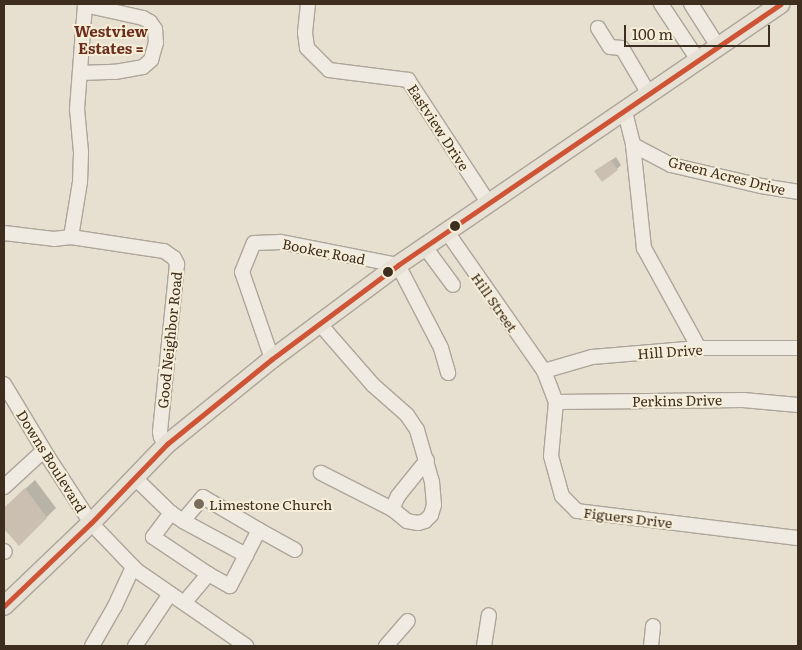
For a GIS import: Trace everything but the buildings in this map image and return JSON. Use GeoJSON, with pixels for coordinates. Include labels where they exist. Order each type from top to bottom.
{"type":"FeatureCollection","features":[{"type":"Feature","properties":{"kind":"main road"},"geometry":{"type":"LineString","coordinates":[[4,606],[91,523],[168,444],[272,359],[398,265],[625,112],[774,5]]}},
{"type":"Feature","properties":{"kind":"street","name":"Eastview Drive"},"geometry":{"type":"LineString","coordinates":[[308,4],[305,33],[307,48],[329,70],[408,80],[489,204]]}},
{"type":"Feature","properties":{"kind":"street"},"geometry":{"type":"LineString","coordinates":[[661,4],[698,60]]}},
{"type":"Feature","properties":{"kind":"street"},"geometry":{"type":"LineString","coordinates":[[691,4],[718,45]]}},
{"type":"Feature","properties":{"kind":"street"},"geometry":{"type":"LineString","coordinates":[[71,237],[80,182],[81,152],[78,109],[80,73],[85,5],[143,18],[150,22],[155,30],[156,43],[151,60],[143,67],[115,72],[80,73]]}},
{"type":"Feature","properties":{"kind":"street"},"geometry":{"type":"LineString","coordinates":[[598,28],[610,47],[622,48],[649,94]]}},
{"type":"Feature","properties":{"kind":"street"},"geometry":{"type":"LineString","coordinates":[[625,112],[633,145],[644,248],[698,348]]}},
{"type":"Feature","properties":{"kind":"street","name":"Green Acres Drive"},"geometry":{"type":"LineString","coordinates":[[633,145],[671,164],[761,186],[798,192]]}},
{"type":"Feature","properties":{"kind":"street","name":"Hill Street"},"geometry":{"type":"LineString","coordinates":[[447,232],[544,371]]}},
{"type":"Feature","properties":{"kind":"street","name":"Good Neighbor Road"},"geometry":{"type":"LineString","coordinates":[[4,233],[54,239],[71,237],[164,251],[172,255],[176,261],[160,432],[161,437],[168,444]]}},
{"type":"Feature","properties":{"kind":"street","name":"Booker Road"},"geometry":{"type":"LineString","coordinates":[[272,359],[242,272],[254,243],[281,242],[398,265]]}},
{"type":"Feature","properties":{"kind":"street"},"geometry":{"type":"LineString","coordinates":[[425,247],[453,285]]}},
{"type":"Feature","properties":{"kind":"street"},"geometry":{"type":"LineString","coordinates":[[398,265],[441,348],[448,373]]}},
{"type":"Feature","properties":{"kind":"street"},"geometry":{"type":"LineString","coordinates":[[319,323],[373,385],[408,415],[417,430],[432,482],[434,505],[431,515],[425,521],[418,523],[408,521],[392,510],[321,473]]}},
{"type":"Feature","properties":{"kind":"street","name":"Hill Drive"},"geometry":{"type":"LineString","coordinates":[[544,371],[592,357],[698,348],[798,348]]}},
{"type":"Feature","properties":{"kind":"street","name":"Figuers Drive"},"geometry":{"type":"LineString","coordinates":[[544,371],[556,402],[552,456],[562,496],[577,511],[798,538]]}},
{"type":"Feature","properties":{"kind":"street","name":"Downs Boulevard"},"geometry":{"type":"LineString","coordinates":[[4,384],[44,451],[91,523],[133,567],[246,646]]}},
{"type":"Feature","properties":{"kind":"street","name":"Perkins Drive"},"geometry":{"type":"LineString","coordinates":[[556,402],[743,400],[798,405]]}},
{"type":"Feature","properties":{"kind":"street"},"geometry":{"type":"LineString","coordinates":[[4,487],[44,451]]}},
{"type":"Feature","properties":{"kind":"street"},"geometry":{"type":"LineString","coordinates":[[392,510],[405,485],[427,460]]}},
{"type":"Feature","properties":{"kind":"street"},"geometry":{"type":"LineString","coordinates":[[134,477],[177,517],[246,555]]}},
{"type":"Feature","properties":{"kind":"street"},"geometry":{"type":"LineString","coordinates":[[259,530],[230,586],[208,574],[154,536],[203,497],[296,550]]}},
{"type":"Feature","properties":{"kind":"street"},"geometry":{"type":"LineString","coordinates":[[98,644],[133,567]]}},
{"type":"Feature","properties":{"kind":"street"},"geometry":{"type":"LineString","coordinates":[[184,603],[208,574]]}},
{"type":"Feature","properties":{"kind":"street"},"geometry":{"type":"LineString","coordinates":[[135,646],[170,594]]}},
{"type":"Feature","properties":{"kind":"street"},"geometry":{"type":"LineString","coordinates":[[484,646],[489,615]]}},
{"type":"Feature","properties":{"kind":"street"},"geometry":{"type":"LineString","coordinates":[[386,646],[408,621]]}},
{"type":"Feature","properties":{"kind":"street"},"geometry":{"type":"LineString","coordinates":[[651,646],[653,626]]}},
{"type":"Feature","properties":{"kind":"transit line"},"geometry":{"type":"LineString","coordinates":[[4,606],[91,523],[167,444],[272,359],[398,265],[780,4]]}},
{"type":"Feature","properties":{"kind":"place","name":"Limestone Church"},"geometry":{"type":"Point","coordinates":[199,504]}},
{"type":"Feature","properties":{"kind":"district","name":"Westview Estates ="},"geometry":{"type":"Point","coordinates":[111,38]}}]}
